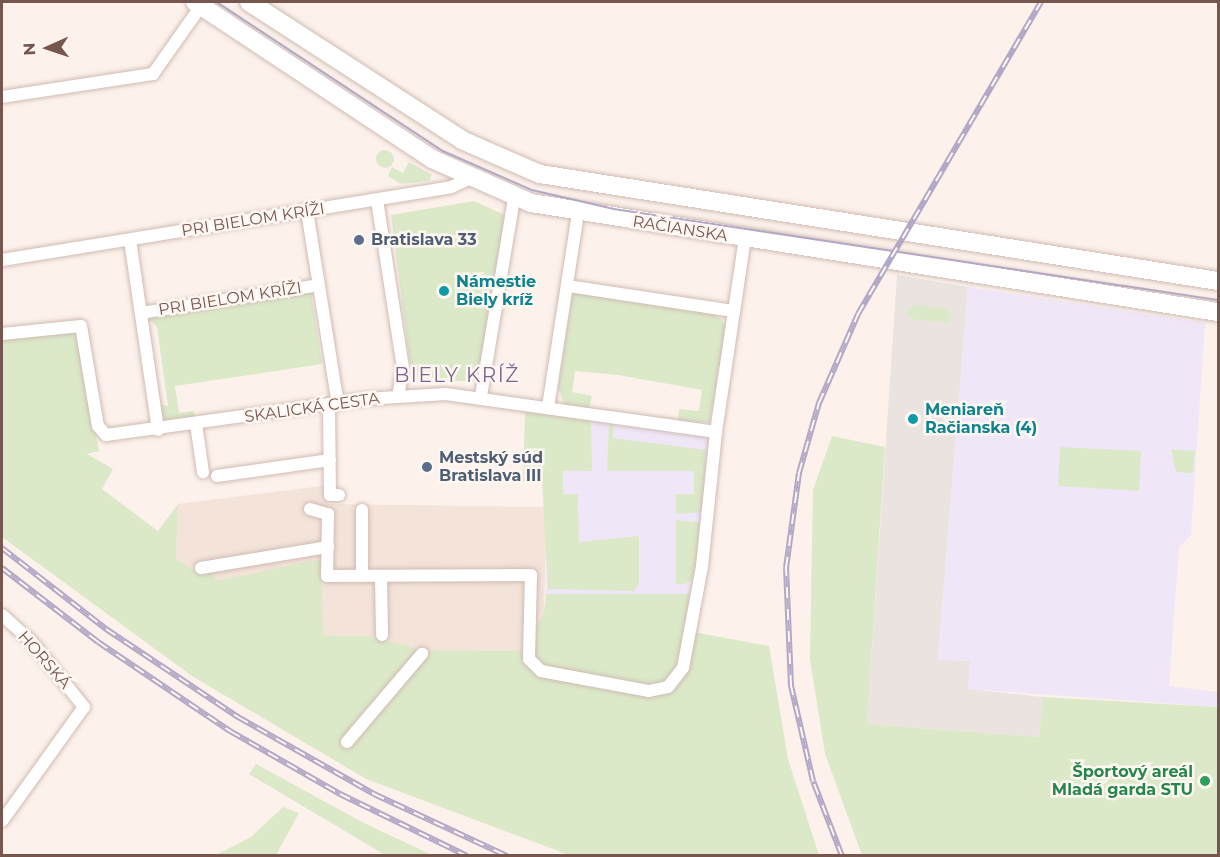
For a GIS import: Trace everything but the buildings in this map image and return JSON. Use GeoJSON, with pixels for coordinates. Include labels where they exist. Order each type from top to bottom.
{"type":"FeatureCollection","features":[{"type":"Feature","properties":{"kind":"main road","name":"RAČIANSKA"},"geometry":{"type":"LineString","coordinates":[[249,2],[462,140],[540,174],[1218,281]]}},
{"type":"Feature","properties":{"kind":"main road","name":"RAČIANSKA"},"geometry":{"type":"LineString","coordinates":[[198,4],[469,179],[514,198],[578,213],[1218,312]]}},
{"type":"Feature","properties":{"kind":"street"},"geometry":{"type":"LineString","coordinates":[[2,97],[153,74],[198,4]]}},
{"type":"Feature","properties":{"kind":"street"},"geometry":{"type":"LineString","coordinates":[[398,396],[403,368],[377,200],[451,187],[469,179]]}},
{"type":"Feature","properties":{"kind":"street"},"geometry":{"type":"LineString","coordinates":[[481,396],[514,198]]}},
{"type":"Feature","properties":{"kind":"street","name":"PRI BIELOM KRÍŽI"},"geometry":{"type":"LineString","coordinates":[[2,260],[377,200]]}},
{"type":"Feature","properties":{"kind":"street"},"geometry":{"type":"LineString","coordinates":[[307,211],[334,404],[330,495],[339,495]]}},
{"type":"Feature","properties":{"kind":"street"},"geometry":{"type":"LineString","coordinates":[[548,407],[578,213]]}},
{"type":"Feature","properties":{"kind":"street"},"geometry":{"type":"LineString","coordinates":[[310,509],[328,514],[327,576],[531,575],[529,659],[541,671],[649,691],[677,680],[709,526],[716,432],[745,239]]}},
{"type":"Feature","properties":{"kind":"street","name":"PRI BIELOM KRÍŽI"},"geometry":{"type":"LineString","coordinates":[[130,240],[158,430]]}},
{"type":"Feature","properties":{"kind":"street","name":"PRI BIELOM KRÍŽI"},"geometry":{"type":"LineString","coordinates":[[141,313],[319,285]]}},
{"type":"Feature","properties":{"kind":"street"},"geometry":{"type":"LineString","coordinates":[[568,286],[734,311]]}},
{"type":"Feature","properties":{"kind":"street","name":"SKALICKÁ CESTA"},"geometry":{"type":"LineString","coordinates":[[2,334],[79,324],[100,431],[111,436],[398,396],[481,396],[716,432]]}},
{"type":"Feature","properties":{"kind":"street"},"geometry":{"type":"LineString","coordinates":[[196,424],[202,472]]}},
{"type":"Feature","properties":{"kind":"street"},"geometry":{"type":"LineString","coordinates":[[217,476],[330,460]]}},
{"type":"Feature","properties":{"kind":"street"},"geometry":{"type":"LineString","coordinates":[[362,510],[362,576]]}},
{"type":"Feature","properties":{"kind":"street"},"geometry":{"type":"LineString","coordinates":[[201,568],[328,548]]}},
{"type":"Feature","properties":{"kind":"street"},"geometry":{"type":"LineString","coordinates":[[381,576],[382,635]]}},
{"type":"Feature","properties":{"kind":"street","name":"HORSKÁ"},"geometry":{"type":"LineString","coordinates":[[2,615],[37,648],[84,707],[2,821]]}},
{"type":"Feature","properties":{"kind":"street"},"geometry":{"type":"LineString","coordinates":[[347,742],[422,654]]}},
{"type":"Feature","properties":{"kind":"shaded area"},"geometry":{"type":"Polygon","coordinates":[[[897,275],[968,287],[938,659],[970,661],[969,689],[1043,697],[1039,737],[867,724],[897,275]]]}},
{"type":"Feature","properties":{"kind":"shaded area"},"geometry":{"type":"Polygon","coordinates":[[[968,287],[1205,323],[1191,535],[1179,547],[1169,686],[1218,692],[1218,707],[968,689],[970,661],[938,660],[968,287]]]}},
{"type":"Feature","properties":{"kind":"shaded area"},"geometry":{"type":"Polygon","coordinates":[[[561,413],[704,436],[712,446],[692,594],[546,594],[547,507],[563,506],[561,413]]]}},
{"type":"Feature","properties":{"kind":"shaded area"},"geometry":{"type":"Polygon","coordinates":[[[322,486],[328,504],[547,507],[544,612],[524,651],[422,650],[370,636],[323,635],[276,620],[176,559],[178,504],[322,486]]]}},
{"type":"Feature","properties":{"kind":"green space"},"geometry":{"type":"Polygon","coordinates":[[[385,150],[391,153],[394,159],[391,165],[385,168],[379,165],[376,159],[379,153],[385,150]]]}},
{"type":"Feature","properties":{"kind":"green space"},"geometry":{"type":"Polygon","coordinates":[[[409,162],[432,175],[429,181],[401,184],[388,176],[392,167],[403,173],[409,162]]]}},
{"type":"Feature","properties":{"kind":"green space","name":"Námestie Biely kríž"},"geometry":{"type":"Polygon","coordinates":[[[474,201],[505,215],[480,375],[474,381],[419,381],[410,365],[391,215],[474,201]]]}},
{"type":"Feature","properties":{"kind":"green space"},"geometry":{"type":"Polygon","coordinates":[[[573,291],[709,312],[721,319],[726,327],[710,422],[678,423],[679,409],[699,411],[702,390],[618,375],[575,371],[572,392],[592,396],[589,410],[565,406],[558,388],[573,291]]]}},
{"type":"Feature","properties":{"kind":"green space"},"geometry":{"type":"Polygon","coordinates":[[[311,292],[322,364],[175,386],[179,413],[194,411],[196,420],[162,425],[159,404],[168,406],[157,327],[146,316],[311,292]]]}},
{"type":"Feature","properties":{"kind":"green space"},"geometry":{"type":"Polygon","coordinates":[[[913,305],[948,309],[953,318],[948,323],[912,319],[906,313],[913,305]]]}},
{"type":"Feature","properties":{"kind":"green space"},"geometry":{"type":"Polygon","coordinates":[[[77,332],[99,451],[87,454],[113,469],[102,489],[158,531],[178,504],[176,559],[199,573],[213,571],[215,581],[321,559],[323,635],[370,636],[422,650],[524,651],[544,612],[546,594],[692,594],[687,631],[769,646],[788,759],[819,855],[569,855],[366,779],[192,676],[2,537],[2,340],[77,332]]]}},
{"type":"Feature","properties":{"kind":"green space"},"geometry":{"type":"Polygon","coordinates":[[[525,410],[591,419],[592,471],[563,471],[563,494],[578,494],[579,542],[639,536],[639,584],[634,591],[548,589],[542,482],[523,482],[525,410]]]}},
{"type":"Feature","properties":{"kind":"green space"},"geometry":{"type":"Polygon","coordinates":[[[609,420],[614,421],[613,438],[706,450],[704,512],[676,514],[676,494],[694,494],[694,471],[607,471],[609,420]]]}},
{"type":"Feature","properties":{"kind":"green space"},"geometry":{"type":"Polygon","coordinates":[[[832,436],[885,447],[867,724],[1039,737],[1043,697],[1217,707],[1218,695],[1218,855],[862,855],[825,754],[810,659],[813,490],[832,436]]]}},
{"type":"Feature","properties":{"kind":"green space"},"geometry":{"type":"Polygon","coordinates":[[[1060,447],[1141,451],[1139,491],[1058,486],[1060,447]]]}},
{"type":"Feature","properties":{"kind":"green space"},"geometry":{"type":"Polygon","coordinates":[[[1171,449],[1195,451],[1193,473],[1176,472],[1171,449]]]}},
{"type":"Feature","properties":{"kind":"green space"},"geometry":{"type":"Polygon","coordinates":[[[676,520],[702,523],[694,578],[685,584],[676,584],[676,520]]]}},
{"type":"Feature","properties":{"kind":"green space"},"geometry":{"type":"Polygon","coordinates":[[[256,764],[362,822],[432,855],[385,855],[249,774],[256,764]]]}},
{"type":"Feature","properties":{"kind":"green space"},"geometry":{"type":"Polygon","coordinates":[[[283,807],[299,813],[276,855],[216,855],[251,837],[283,807]]]}},
{"type":"Feature","properties":{"kind":"tram line"},"geometry":{"type":"LineString","coordinates":[[217,2],[443,151],[532,190],[614,209],[1218,300]]}},
{"type":"Feature","properties":{"kind":"railway"},"geometry":{"type":"LineString","coordinates":[[842,856],[813,781],[791,686],[786,568],[799,473],[819,403],[858,314],[1041,2]]}},
{"type":"Feature","properties":{"kind":"railway"},"geometry":{"type":"LineString","coordinates":[[2,548],[106,629],[238,717],[374,794],[507,856]]}},
{"type":"Feature","properties":{"kind":"railway"},"geometry":{"type":"LineString","coordinates":[[2,568],[98,642],[230,731],[340,794],[467,856]]}},
{"type":"Feature","properties":{"kind":"place","name":"Bratislava 33"},"geometry":{"type":"Point","coordinates":[359,240]}},
{"type":"Feature","properties":{"kind":"place","name":"Námestie Biely kríž"},"geometry":{"type":"Point","coordinates":[444,291]}},
{"type":"Feature","properties":{"kind":"place","name":"Meniareň Račianska (4)"},"geometry":{"type":"Point","coordinates":[913,419]}},
{"type":"Feature","properties":{"kind":"place","name":"Mestský súd Bratislava III"},"geometry":{"type":"Point","coordinates":[427,467]}},
{"type":"Feature","properties":{"kind":"place","name":"Športový areál Mladá garda STU"},"geometry":{"type":"Point","coordinates":[1205,781]}},
{"type":"Feature","properties":{"kind":"district","name":"BIELY KRÍŽ"},"geometry":{"type":"Point","coordinates":[457,375]}}]}
